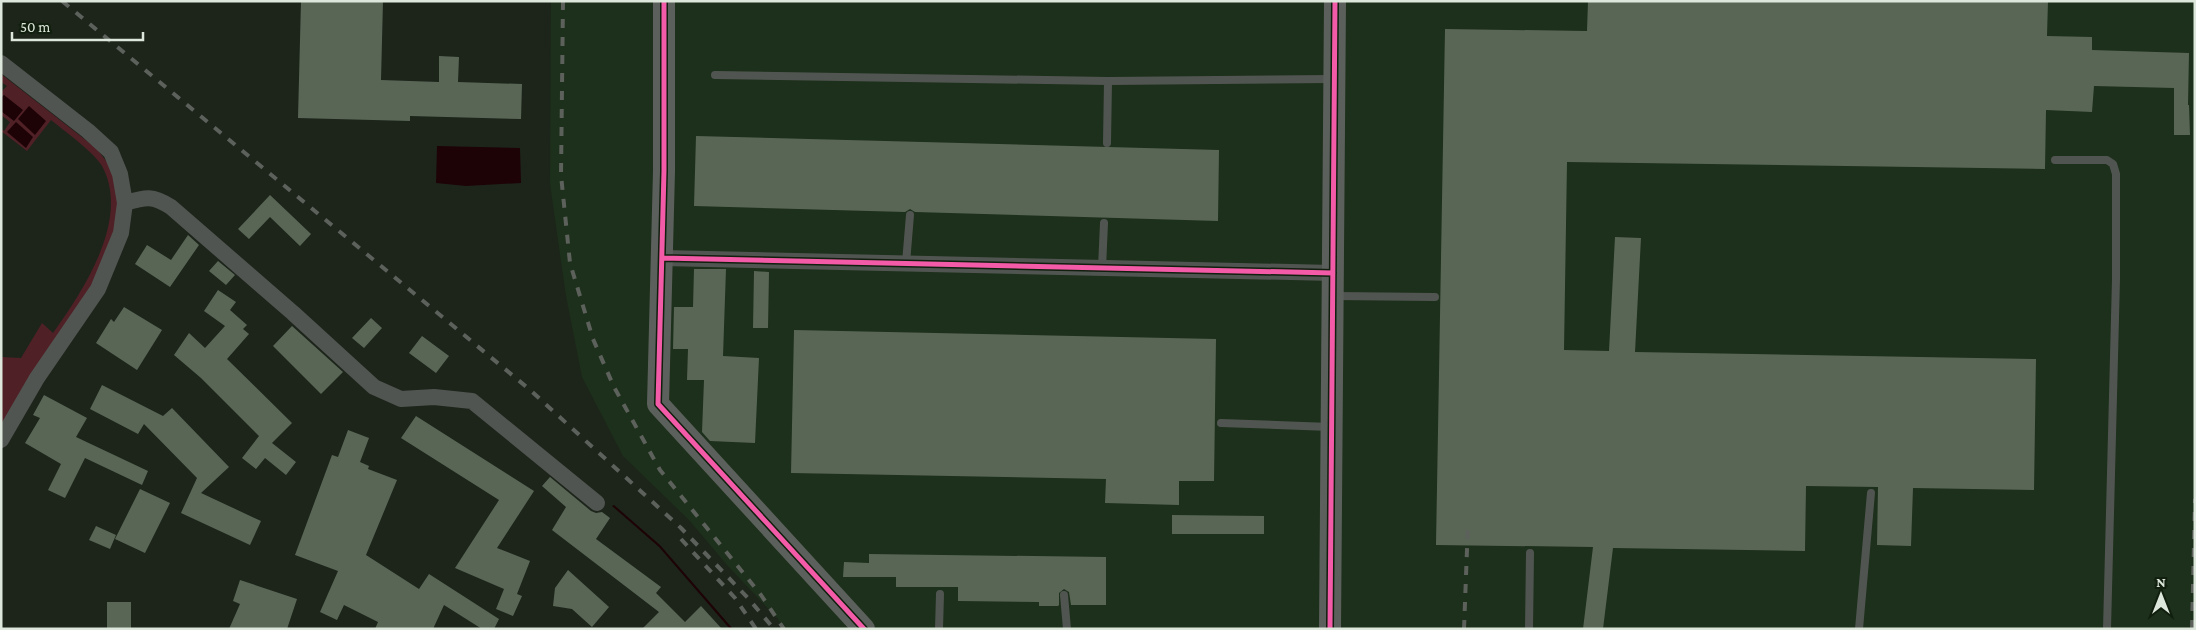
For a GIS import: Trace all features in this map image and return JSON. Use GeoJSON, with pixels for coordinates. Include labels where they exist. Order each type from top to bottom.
{"type":"FeatureCollection","features":[{"type":"Feature","properties":{"kind":"street"},"geometry":{"type":"LineString","coordinates":[[664,1],[662,258],[658,404],[864,629]]}},
{"type":"Feature","properties":{"kind":"street"},"geometry":{"type":"LineString","coordinates":[[1330,629],[1335,1]]}},
{"type":"Feature","properties":{"kind":"street"},"geometry":{"type":"LineString","coordinates":[[1,62],[88,130],[111,152],[120,174],[125,203],[121,233],[98,289],[47,364],[1,440]]}},
{"type":"Feature","properties":{"kind":"street"},"geometry":{"type":"LineString","coordinates":[[125,203],[149,197],[158,199],[171,207],[293,312],[374,387],[401,399],[434,396],[472,401],[597,503]]}},
{"type":"Feature","properties":{"kind":"street"},"geometry":{"type":"LineString","coordinates":[[662,258],[1333,273]]}},
{"type":"Feature","properties":{"kind":"lane"},"geometry":{"type":"LineString","coordinates":[[715,76],[1108,81],[1335,79]]}},
{"type":"Feature","properties":{"kind":"lane"},"geometry":{"type":"LineString","coordinates":[[1107,143],[1108,81]]}},
{"type":"Feature","properties":{"kind":"lane"},"geometry":{"type":"LineString","coordinates":[[2055,160],[2107,160],[2113,164],[2116,174],[2116,279],[2107,629]]}},
{"type":"Feature","properties":{"kind":"lane"},"geometry":{"type":"LineString","coordinates":[[906,263],[910,215]]}},
{"type":"Feature","properties":{"kind":"lane"},"geometry":{"type":"LineString","coordinates":[[1102,268],[1104,223]]}},
{"type":"Feature","properties":{"kind":"lane"},"geometry":{"type":"LineString","coordinates":[[1333,296],[1435,297]]}},
{"type":"Feature","properties":{"kind":"lane"},"geometry":{"type":"LineString","coordinates":[[1220,423],[1332,427]]}},
{"type":"Feature","properties":{"kind":"lane"},"geometry":{"type":"LineString","coordinates":[[1859,629],[1871,493]]}},
{"type":"Feature","properties":{"kind":"lane"},"geometry":{"type":"LineString","coordinates":[[1529,629],[1530,553]]}},
{"type":"Feature","properties":{"kind":"lane"},"geometry":{"type":"LineString","coordinates":[[939,629],[940,594]]}},
{"type":"Feature","properties":{"kind":"lane"},"geometry":{"type":"LineString","coordinates":[[1064,595],[1067,629]]}},
{"type":"Feature","properties":{"kind":"shaded area"},"geometry":{"type":"Polygon","coordinates":[[[551,1],[2195,1],[2195,629],[782,629],[778,619],[727,565],[689,520],[623,456],[582,377],[566,296],[550,184],[551,1]]]}},
{"type":"Feature","properties":{"kind":"shaded area"},"geometry":{"type":"Polygon","coordinates":[[[1,74],[97,149],[112,169],[117,193],[117,223],[94,282],[1,425],[1,357],[21,358],[42,323],[53,333],[77,297],[100,254],[111,209],[109,187],[98,160],[51,120],[27,151],[1,131],[1,129],[4,131],[10,122],[1,115],[1,111],[14,120],[4,95],[1,98],[1,92],[7,86],[1,82],[1,74]]]}},
{"type":"Feature","properties":{"kind":"shaded area"},"geometry":{"type":"Polygon","coordinates":[[[4,95],[23,110],[14,121],[1,111],[1,98],[4,95]]]}},
{"type":"Feature","properties":{"kind":"shaded area"},"geometry":{"type":"Polygon","coordinates":[[[29,106],[46,121],[35,135],[18,119],[29,106]]]}},
{"type":"Feature","properties":{"kind":"shaded area"},"geometry":{"type":"Polygon","coordinates":[[[16,122],[33,137],[26,148],[7,132],[16,122]]]}},
{"type":"Feature","properties":{"kind":"shaded area"},"geometry":{"type":"Polygon","coordinates":[[[437,146],[520,148],[521,183],[466,186],[436,183],[437,146]]]}},
{"type":"Feature","properties":{"kind":"shaded area"},"geometry":{"type":"Polygon","coordinates":[[[614,505],[660,545],[733,629],[730,629],[659,547],[612,506],[614,505]]]}},
{"type":"Feature","properties":{"kind":"building"},"geometry":{"type":"Polygon","coordinates":[[[301,1],[383,1],[381,80],[439,82],[439,56],[459,57],[458,82],[522,84],[521,119],[410,116],[410,121],[298,118],[301,1]]]}},
{"type":"Feature","properties":{"kind":"building"},"geometry":{"type":"Polygon","coordinates":[[[1588,1],[2048,1],[2047,36],[2092,37],[2092,50],[2189,53],[2188,105],[2190,135],[2174,135],[2174,88],[2094,86],[2092,112],[2046,110],[2045,169],[1567,162],[1564,350],[1609,351],[1615,237],[1641,238],[1635,352],[2036,359],[2034,490],[1913,488],[1911,546],[1877,545],[1878,487],[1806,486],[1805,551],[1613,548],[1603,629],[1583,629],[1593,547],[1436,545],[1445,29],[1587,31],[1588,1]]]}},
{"type":"Feature","properties":{"kind":"building"},"geometry":{"type":"Polygon","coordinates":[[[696,136],[1219,150],[1218,221],[915,212],[910,209],[905,212],[694,206],[696,136]]]}},
{"type":"Feature","properties":{"kind":"building"},"geometry":{"type":"Polygon","coordinates":[[[270,195],[311,234],[300,246],[270,217],[249,239],[238,229],[270,195]]]}},
{"type":"Feature","properties":{"kind":"building"},"geometry":{"type":"Polygon","coordinates":[[[188,235],[199,245],[170,287],[135,264],[147,245],[171,260],[188,235]]]}},
{"type":"Feature","properties":{"kind":"building"},"geometry":{"type":"Polygon","coordinates":[[[218,261],[235,275],[226,285],[209,271],[218,261]]]}},
{"type":"Feature","properties":{"kind":"building"},"geometry":{"type":"Polygon","coordinates":[[[694,269],[726,269],[723,356],[759,358],[755,443],[710,441],[702,432],[704,380],[687,380],[688,349],[673,349],[674,307],[693,307],[694,269]]]}},
{"type":"Feature","properties":{"kind":"building"},"geometry":{"type":"Polygon","coordinates":[[[754,271],[769,272],[768,328],[753,328],[754,271]]]}},
{"type":"Feature","properties":{"kind":"building"},"geometry":{"type":"Polygon","coordinates":[[[218,290],[236,302],[230,310],[247,325],[243,329],[249,334],[227,359],[292,423],[272,443],[296,462],[286,475],[265,458],[256,469],[242,458],[259,436],[201,378],[174,355],[189,333],[205,348],[225,326],[204,311],[218,290]]]}},
{"type":"Feature","properties":{"kind":"building"},"geometry":{"type":"Polygon","coordinates":[[[124,307],[162,330],[137,370],[96,343],[111,319],[114,322],[124,307]]]}},
{"type":"Feature","properties":{"kind":"building"},"geometry":{"type":"Polygon","coordinates":[[[371,318],[382,328],[364,348],[352,338],[371,318]]]}},
{"type":"Feature","properties":{"kind":"building"},"geometry":{"type":"Polygon","coordinates":[[[292,326],[343,372],[321,394],[273,346],[292,326]]]}},
{"type":"Feature","properties":{"kind":"building"},"geometry":{"type":"Polygon","coordinates":[[[794,330],[1216,339],[1214,481],[1179,481],[1179,505],[1105,503],[1106,479],[791,473],[794,330]]]}},
{"type":"Feature","properties":{"kind":"building"},"geometry":{"type":"Polygon","coordinates":[[[422,336],[449,356],[436,373],[409,353],[422,336]]]}},
{"type":"Feature","properties":{"kind":"building"},"geometry":{"type":"Polygon","coordinates":[[[102,385],[163,416],[172,408],[229,467],[201,493],[261,521],[250,545],[181,513],[197,478],[144,424],[138,434],[90,409],[102,385]]]}},
{"type":"Feature","properties":{"kind":"building"},"geometry":{"type":"Polygon","coordinates":[[[44,395],[87,418],[76,437],[148,471],[142,485],[85,458],[65,498],[48,490],[61,464],[25,443],[40,418],[33,415],[44,395]]]}},
{"type":"Feature","properties":{"kind":"building"},"geometry":{"type":"Polygon","coordinates":[[[416,416],[534,491],[497,548],[530,561],[517,594],[522,596],[513,616],[496,609],[504,589],[455,568],[499,500],[401,438],[416,416]]]}},
{"type":"Feature","properties":{"kind":"building"},"geometry":{"type":"Polygon","coordinates":[[[348,430],[369,438],[360,462],[369,466],[368,469],[397,480],[366,555],[419,589],[429,574],[499,619],[494,629],[482,629],[444,605],[433,629],[375,629],[378,622],[344,605],[337,620],[320,612],[338,571],[295,555],[332,455],[338,457],[348,430]]]}},
{"type":"Feature","properties":{"kind":"building"},"geometry":{"type":"Polygon","coordinates":[[[550,477],[591,511],[596,513],[602,512],[610,518],[596,539],[661,587],[656,593],[685,622],[701,606],[722,629],[642,629],[659,612],[552,530],[566,507],[542,486],[550,477]]]}},
{"type":"Feature","properties":{"kind":"building"},"geometry":{"type":"Polygon","coordinates":[[[140,489],[170,503],[145,553],[115,539],[140,489]]]}},
{"type":"Feature","properties":{"kind":"building"},"geometry":{"type":"Polygon","coordinates":[[[1172,515],[1264,516],[1264,534],[1172,534],[1172,515]]]}},
{"type":"Feature","properties":{"kind":"building"},"geometry":{"type":"Polygon","coordinates":[[[96,526],[116,535],[110,549],[89,540],[96,526]]]}},
{"type":"Feature","properties":{"kind":"building"},"geometry":{"type":"Polygon","coordinates":[[[869,554],[1106,557],[1106,605],[1071,605],[1069,592],[1064,589],[1059,593],[1058,606],[1039,606],[1039,602],[958,601],[958,587],[896,587],[896,577],[843,577],[844,562],[869,563],[869,554]]]}},
{"type":"Feature","properties":{"kind":"building"},"geometry":{"type":"Polygon","coordinates":[[[568,570],[609,607],[592,627],[572,609],[553,606],[555,588],[568,570]]]}},
{"type":"Feature","properties":{"kind":"building"},"geometry":{"type":"Polygon","coordinates":[[[240,580],[297,599],[287,629],[229,629],[240,604],[233,601],[240,580]]]}},
{"type":"Feature","properties":{"kind":"building"},"geometry":{"type":"Polygon","coordinates":[[[107,602],[131,602],[131,629],[107,629],[107,602]]]}},
{"type":"Feature","properties":{"kind":"railway"},"geometry":{"type":"LineString","coordinates":[[62,1],[529,389],[681,528],[748,598],[774,629]]}},
{"type":"Feature","properties":{"kind":"railway"},"geometry":{"type":"LineString","coordinates":[[563,1],[561,175],[570,263],[593,339],[614,387],[660,470],[761,595],[784,629]]}},
{"type":"Feature","properties":{"kind":"railway"},"geometry":{"type":"LineString","coordinates":[[2192,629],[2195,499]]}},
{"type":"Feature","properties":{"kind":"railway"},"geometry":{"type":"LineString","coordinates":[[1464,629],[1468,523]]}},
{"type":"Feature","properties":{"kind":"railway"},"geometry":{"type":"LineString","coordinates":[[681,539],[735,598],[756,629]]}},
{"type":"Feature","properties":{"kind":"cycle path"},"geometry":{"type":"LineString","coordinates":[[664,1],[664,171],[658,404],[864,629]]}},
{"type":"Feature","properties":{"kind":"cycle path"},"geometry":{"type":"LineString","coordinates":[[1330,629],[1335,1]]}},
{"type":"Feature","properties":{"kind":"cycle path"},"geometry":{"type":"LineString","coordinates":[[662,258],[1333,273]]}}]}
